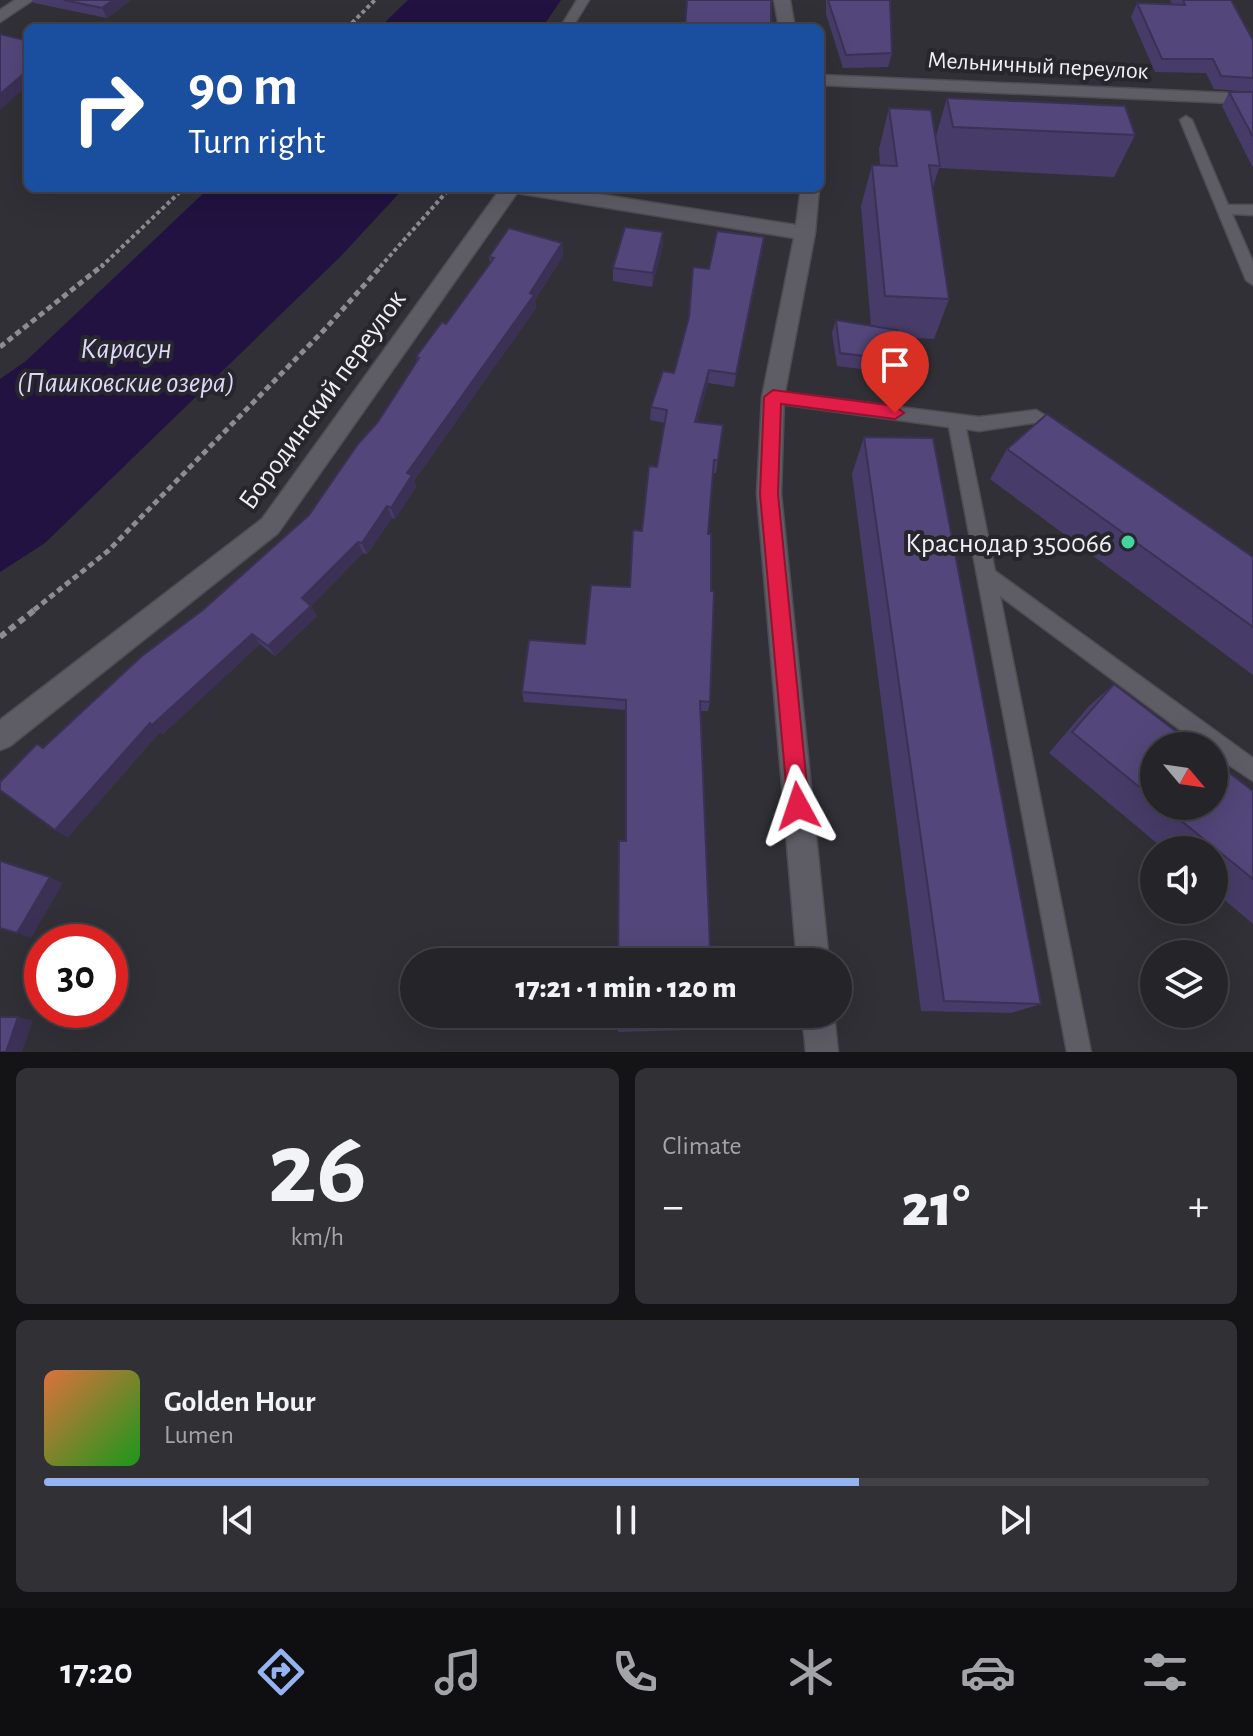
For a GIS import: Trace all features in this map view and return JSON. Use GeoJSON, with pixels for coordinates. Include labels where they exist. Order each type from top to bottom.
{"type":"FeatureCollection","features":[{"type":"Feature","properties":{"kind":"street"},"geometry":{"type":"LineString","coordinates":[[0,17],[25,0]]}},
{"type":"Feature","properties":{"kind":"street"},"geometry":{"type":"LineString","coordinates":[[782,0],[786,24]]}},
{"type":"Feature","properties":{"kind":"street","name":"Мельничный переулок"},"geometry":{"type":"LineString","coordinates":[[824,80],[1253,99]]}},
{"type":"Feature","properties":{"kind":"street","name":"Бородинский переулок"},"geometry":{"type":"LineString","coordinates":[[0,737],[270,526],[508,192]]}},
{"type":"Feature","properties":{"kind":"street"},"geometry":{"type":"LineString","coordinates":[[546,192],[805,233]]}},
{"type":"Feature","properties":{"kind":"street"},"geometry":{"type":"LineString","coordinates":[[810,192],[805,233],[773,397],[769,494],[812,948]]}},
{"type":"Feature","properties":{"kind":"street"},"geometry":{"type":"LineString","coordinates":[[819,1028],[822,1052]]}},
{"type":"Feature","properties":{"kind":"lane"},"geometry":{"type":"LineString","coordinates":[[568,24],[583,0]]}},
{"type":"Feature","properties":{"kind":"lane"},"geometry":{"type":"LineString","coordinates":[[1186,120],[1253,280]]}},
{"type":"Feature","properties":{"kind":"lane"},"geometry":{"type":"LineString","coordinates":[[1223,209],[1253,210]]}},
{"type":"Feature","properties":{"kind":"lane"},"geometry":{"type":"LineString","coordinates":[[773,397],[979,424],[1036,416],[1075,443]]}},
{"type":"Feature","properties":{"kind":"lane"},"geometry":{"type":"LineString","coordinates":[[956,421],[1079,1052]]}},
{"type":"Feature","properties":{"kind":"lane"},"geometry":{"type":"LineString","coordinates":[[987,576],[1253,771]]}},
{"type":"Feature","properties":{"kind":"path"},"geometry":{"type":"LineString","coordinates":[[351,24],[375,0]]}},
{"type":"Feature","properties":{"kind":"path"},"geometry":{"type":"LineString","coordinates":[[0,347],[95,272],[180,192]]}},
{"type":"Feature","properties":{"kind":"path"},"geometry":{"type":"LineString","coordinates":[[0,637],[108,551],[327,327],[446,192]]}},
{"type":"Feature","properties":{"kind":"water"},"geometry":{"type":"Polygon","coordinates":[[[408,0],[561,0],[545,24],[383,24],[408,0]]]}},
{"type":"Feature","properties":{"kind":"water","name":"Карасун (Пашковские озера)"},"geometry":{"type":"Polygon","coordinates":[[[205,192],[400,192],[341,256],[45,543],[0,572],[0,379],[26,361],[205,192]]]}},
{"type":"Feature","properties":{"kind":"building"},"geometry":{"type":"Polygon","coordinates":[[[64,0],[113,0],[102,8],[64,0]]]}},
{"type":"Feature","properties":{"kind":"building"},"geometry":{"type":"Polygon","coordinates":[[[687,0],[771,0],[771,24],[685,24],[687,0]]]}},
{"type":"Feature","properties":{"kind":"building"},"geometry":{"type":"Polygon","coordinates":[[[828,0],[890,0],[892,53],[846,55],[828,0]]]}},
{"type":"Feature","properties":{"kind":"building"},"geometry":{"type":"Polygon","coordinates":[[[1183,0],[1231,0],[1253,40],[1253,78],[1221,76],[1213,59],[1162,59],[1137,3],[1185,5],[1183,0]]]}},
{"type":"Feature","properties":{"kind":"building"},"geometry":{"type":"Polygon","coordinates":[[[0,34],[24,40],[24,73],[0,94],[0,34]]]}},
{"type":"Feature","properties":{"kind":"building"},"geometry":{"type":"Polygon","coordinates":[[[1229,92],[1253,92],[1253,137],[1229,92]]]}},
{"type":"Feature","properties":{"kind":"building"},"geometry":{"type":"Polygon","coordinates":[[[947,98],[1125,106],[1135,135],[953,127],[947,98]]]}},
{"type":"Feature","properties":{"kind":"building"},"geometry":{"type":"Polygon","coordinates":[[[889,108],[931,110],[940,166],[929,165],[949,299],[885,296],[872,165],[897,166],[889,108]]]}},
{"type":"Feature","properties":{"kind":"building"},"geometry":{"type":"Polygon","coordinates":[[[625,227],[663,232],[653,273],[613,268],[625,227]]]}},
{"type":"Feature","properties":{"kind":"building"},"geometry":{"type":"Polygon","coordinates":[[[509,228],[562,243],[530,293],[534,295],[407,473],[412,475],[391,508],[387,506],[362,543],[358,542],[302,598],[311,606],[268,646],[252,634],[152,725],[150,723],[55,830],[0,790],[0,782],[37,744],[43,748],[142,656],[204,609],[309,515],[358,444],[378,422],[419,358],[416,357],[442,322],[446,324],[494,258],[489,257],[509,228]]]}},
{"type":"Feature","properties":{"kind":"building"},"geometry":{"type":"Polygon","coordinates":[[[717,231],[764,237],[736,374],[709,370],[695,422],[723,425],[718,460],[714,460],[708,534],[711,534],[711,591],[714,591],[710,702],[700,701],[710,947],[721,948],[618,948],[619,841],[626,841],[626,700],[522,692],[529,640],[585,644],[591,585],[630,587],[633,530],[642,531],[649,466],[657,467],[667,410],[651,407],[663,371],[674,373],[689,317],[693,267],[709,269],[717,231]]]}},
{"type":"Feature","properties":{"kind":"building"},"geometry":{"type":"Polygon","coordinates":[[[836,320],[897,330],[897,360],[840,353],[836,320]]]}},
{"type":"Feature","properties":{"kind":"building"},"geometry":{"type":"Polygon","coordinates":[[[1047,414],[1253,557],[1253,627],[1007,449],[1047,414]]]}},
{"type":"Feature","properties":{"kind":"building"},"geometry":{"type":"Polygon","coordinates":[[[864,437],[933,438],[1041,1004],[944,1001],[864,437]]]}},
{"type":"Feature","properties":{"kind":"building"},"geometry":{"type":"Polygon","coordinates":[[[1114,684],[1177,732],[1140,732],[1140,788],[1072,732],[1114,684]]]}},
{"type":"Feature","properties":{"kind":"building"},"geometry":{"type":"Polygon","coordinates":[[[1228,772],[1253,791],[1253,879],[1228,859],[1228,836],[1200,836],[1180,820],[1228,820],[1228,772]]]}},
{"type":"Feature","properties":{"kind":"building"},"geometry":{"type":"Polygon","coordinates":[[[0,861],[50,877],[17,933],[0,928],[0,861]]]}},
{"type":"Feature","properties":{"kind":"building"},"geometry":{"type":"Polygon","coordinates":[[[0,1017],[18,1017],[6,1052],[0,1052],[0,1017]]]}},
{"type":"Feature","properties":{"kind":"place","name":"Краснодар 350066"},"geometry":{"type":"Point","coordinates":[1128,542]}},
{"type":"Feature","properties":{"kind":"route"},"geometry":{"type":"LineString","coordinates":[[798,806],[769,494],[773,397],[895,413]]}}]}
